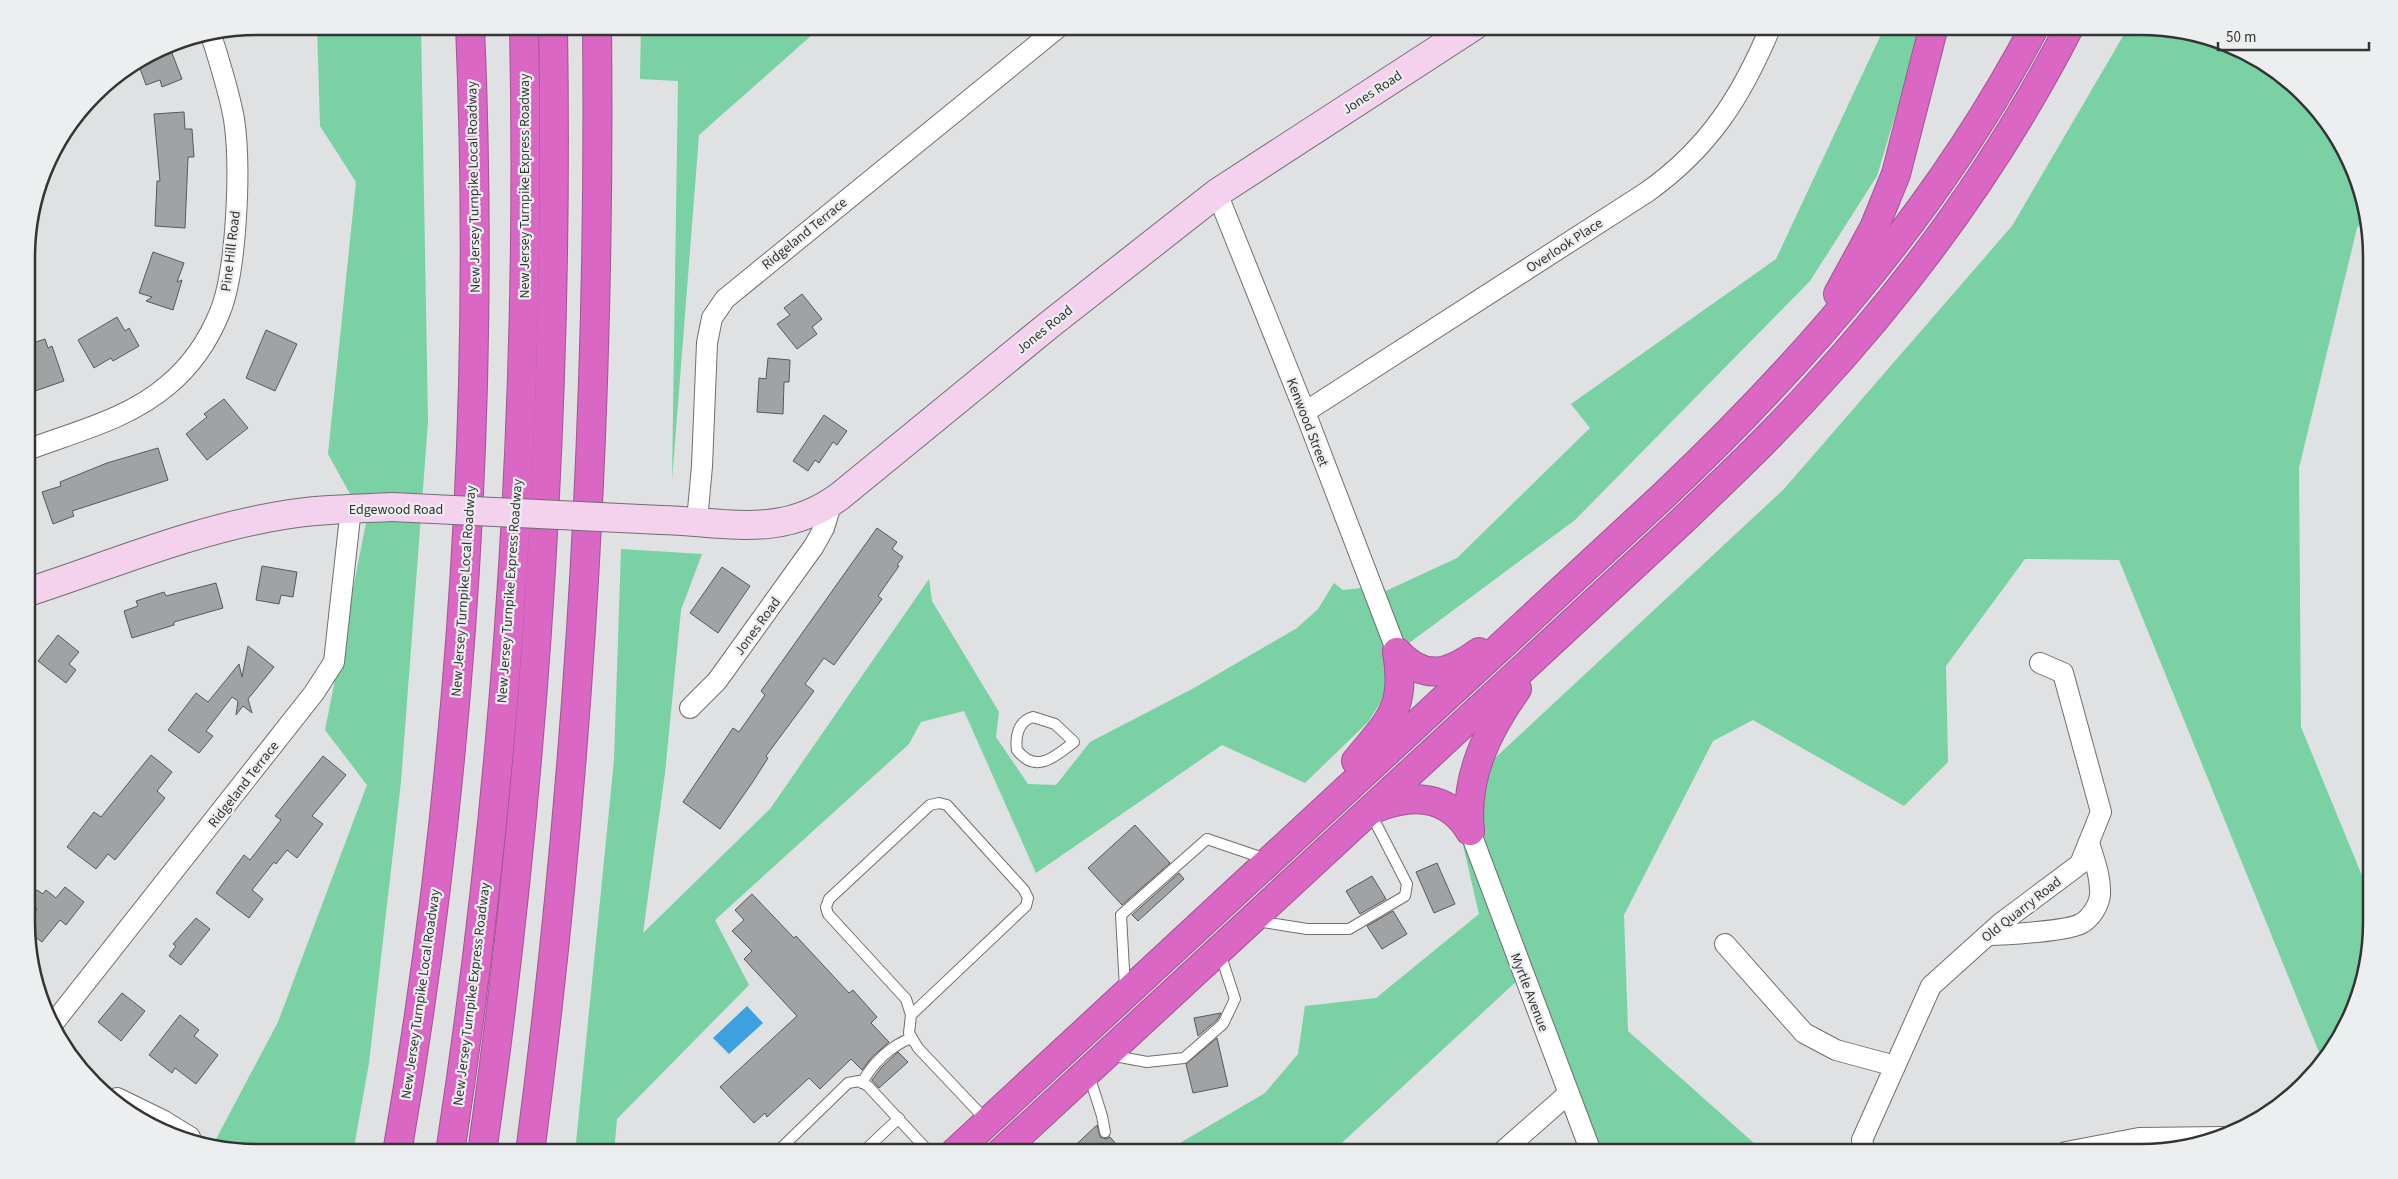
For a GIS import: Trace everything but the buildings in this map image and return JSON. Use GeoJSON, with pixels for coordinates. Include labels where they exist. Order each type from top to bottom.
{"type":"FeatureCollection","features":[{"type":"Feature","properties":{"kind":"highway","name":"New Jersey Turnpike Local Roadway"},"geometry":{"type":"LineString","coordinates":[[399,1144],[434,899],[458,680],[465,587],[472,447],[475,273],[470,35]]}},
{"type":"Feature","properties":{"kind":"highway","name":"New Jersey Turnpike Express Roadway"},"geometry":{"type":"LineString","coordinates":[[451,1144],[485,885],[510,605],[523,296],[524,35]]}},
{"type":"Feature","properties":{"kind":"highway","name":"New Jersey Turnpike Express Roadway"},"geometry":{"type":"LineString","coordinates":[[483,1144],[513,906],[529,731],[543,543],[552,305],[553,35]]}},
{"type":"Feature","properties":{"kind":"highway"},"geometry":{"type":"LineString","coordinates":[[531,1144],[555,937],[571,766],[590,475],[596,306],[597,35]]}},
{"type":"Feature","properties":{"kind":"highway"},"geometry":{"type":"LineString","coordinates":[[1793,366],[1854,266],[1882,210],[1903,152],[1932,35]]}},
{"type":"Feature","properties":{"kind":"highway"},"geometry":{"type":"LineString","coordinates":[[964,1144],[1709,452],[1793,366],[1848,303],[1910,224],[1991,102],[2029,35]]}},
{"type":"Feature","properties":{"kind":"highway"},"geometry":{"type":"LineString","coordinates":[[1015,1144],[1097,1063],[1761,446],[1854,344],[1951,219],[1997,150],[2065,35]]}},
{"type":"Feature","properties":{"kind":"highway"},"geometry":{"type":"LineString","coordinates":[[2049,64],[2069,35]]}},
{"type":"Feature","properties":{"kind":"highway"},"geometry":{"type":"LineString","coordinates":[[1397,652],[1410,664],[1427,672],[1453,668],[1555,596]]}},
{"type":"Feature","properties":{"kind":"highway"},"geometry":{"type":"LineString","coordinates":[[1470,831],[1468,804],[1470,788],[1486,738],[1516,690],[1572,623]]}},
{"type":"Feature","properties":{"kind":"highway"},"geometry":{"type":"LineString","coordinates":[[1277,853],[1391,716],[1400,693],[1397,652]]}},
{"type":"Feature","properties":{"kind":"highway"},"geometry":{"type":"LineString","coordinates":[[1370,810],[1405,800],[1434,801],[1451,808],[1470,831]]}},
{"type":"Feature","properties":{"kind":"street","name":"Ridgeland Terrace"},"geometry":{"type":"LineString","coordinates":[[697,521],[702,466],[707,343],[712,318],[725,299],[1049,35]]}},
{"type":"Feature","properties":{"kind":"street","name":"Jones Road"},"geometry":{"type":"LineString","coordinates":[[690,708],[717,681],[814,546],[824,528],[832,502],[1049,325],[1217,193],[1460,35]]}},
{"type":"Feature","properties":{"kind":"street","name":"Overlook Place"},"geometry":{"type":"LineString","coordinates":[[1305,412],[1647,192],[1680,167],[1704,143],[1725,113],[1753,66],[1767,35]]}},
{"type":"Feature","properties":{"kind":"street","name":"Pine Hill Road"},"geometry":{"type":"LineString","coordinates":[[35,447],[116,416],[142,404],[168,386],[190,363],[221,311],[229,280],[237,192],[234,121],[226,80],[212,39]]}},
{"type":"Feature","properties":{"kind":"street","name":"Kenwood Street"},"geometry":{"type":"LineString","coordinates":[[1217,193],[1305,412],[1397,652]]}},
{"type":"Feature","properties":{"kind":"street","name":"Edgewood Road"},"geometry":{"type":"LineString","coordinates":[[35,589],[117,560],[212,532],[278,516],[351,508],[392,507],[697,521],[743,525],[780,523],[810,515],[832,502]]}},
{"type":"Feature","properties":{"kind":"street","name":"Ridgeland Terrace"},"geometry":{"type":"LineString","coordinates":[[57,1018],[314,693],[334,662],[351,508]]}},
{"type":"Feature","properties":{"kind":"street","name":"Old Quarry Road"},"geometry":{"type":"LineString","coordinates":[[1863,1144],[1862,1140],[1931,986],[1988,935],[2080,864],[2101,812],[2063,673],[2040,663]]}},
{"type":"Feature","properties":{"kind":"street","name":"Myrtle Avenue"},"geometry":{"type":"LineString","coordinates":[[1470,831],[1587,1144]]}},
{"type":"Feature","properties":{"kind":"street"},"geometry":{"type":"LineString","coordinates":[[1988,935],[2013,935],[2081,924],[2093,913],[2100,896],[2098,873],[2089,843]]}},
{"type":"Feature","properties":{"kind":"street"},"geometry":{"type":"LineString","coordinates":[[1724,944],[1804,1033],[1836,1050],[1895,1066]]}},
{"type":"Feature","properties":{"kind":"street"},"geometry":{"type":"LineString","coordinates":[[1511,1144],[1568,1094]]}},
{"type":"Feature","properties":{"kind":"street"},"geometry":{"type":"LineString","coordinates":[[131,1105],[176,1128]]}},
{"type":"Feature","properties":{"kind":"street"},"geometry":{"type":"LineString","coordinates":[[2108,1144],[2139,1138],[2194,1137]]}},
{"type":"Feature","properties":{"kind":"lane"},"geometry":{"type":"LineString","coordinates":[[1033,717],[1055,724],[1074,742],[1060,754],[1038,762],[1026,760],[1017,750],[1016,743],[1018,731],[1024,722],[1033,717]]}},
{"type":"Feature","properties":{"kind":"lane"},"geometry":{"type":"LineString","coordinates":[[911,1015],[1026,906],[1028,898],[1024,890],[947,806],[939,803],[930,805],[829,900],[826,907],[828,914],[906,999],[911,1015],[909,1033],[918,1048],[988,1122]]}},
{"type":"Feature","properties":{"kind":"lane"},"geometry":{"type":"LineString","coordinates":[[1251,920],[1307,929],[1348,929],[1404,896],[1407,884],[1370,810]]}},
{"type":"Feature","properties":{"kind":"lane"},"geometry":{"type":"LineString","coordinates":[[1125,994],[1121,915],[1207,839],[1277,853]]}},
{"type":"Feature","properties":{"kind":"lane"},"geometry":{"type":"LineString","coordinates":[[1104,1132],[1097,1063],[1148,1062],[1184,1058],[1223,1024],[1235,999],[1219,950]]}},
{"type":"Feature","properties":{"kind":"lane"},"geometry":{"type":"LineString","coordinates":[[862,1083],[869,1070],[899,1042],[912,1038]]}},
{"type":"Feature","properties":{"kind":"lane"},"geometry":{"type":"LineString","coordinates":[[785,1144],[848,1083],[858,1081],[868,1086],[922,1144]]}},
{"type":"Feature","properties":{"kind":"lane"},"geometry":{"type":"LineString","coordinates":[[871,1144],[898,1118]]}},
{"type":"Feature","properties":{"kind":"green space"},"geometry":{"type":"Polygon","coordinates":[[[317,35],[421,35],[428,422],[401,782],[369,1063],[355,1144],[242,1144],[215,1140],[278,1022],[367,785],[325,730],[366,523],[328,454],[356,182],[320,126],[317,35]]]}},
{"type":"Feature","properties":{"kind":"green space"},"geometry":{"type":"Polygon","coordinates":[[[641,35],[812,35],[699,135],[672,481],[678,81],[640,79],[641,35]]]}},
{"type":"Feature","properties":{"kind":"green space"},"geometry":{"type":"Polygon","coordinates":[[[1881,35],[1919,35],[1877,176],[1810,281],[1575,520],[1397,652],[1381,702],[1368,722],[1305,783],[1222,745],[1036,873],[964,711],[921,722],[909,744],[715,920],[749,985],[617,1119],[615,1144],[576,1144],[614,760],[621,549],[702,554],[681,610],[665,773],[643,933],[770,809],[929,579],[932,601],[999,712],[996,737],[1028,784],[1056,785],[1090,742],[1194,688],[1297,628],[1318,609],[1334,583],[1343,590],[1371,587],[1375,596],[1457,558],[1590,428],[1571,404],[1776,259],[1881,35]]]}},
{"type":"Feature","properties":{"kind":"green space"},"geometry":{"type":"Polygon","coordinates":[[[2124,35],[2156,35],[2184,39],[2226,52],[2264,72],[2287,90],[2308,111],[2326,134],[2346,172],[2360,224],[2357,228],[2299,468],[2301,727],[2363,878],[2363,937],[2359,965],[2346,1007],[2333,1033],[2320,1054],[2119,560],[2025,559],[1946,666],[1948,762],[1904,806],[1753,720],[1713,741],[1624,915],[1628,1031],[1755,1144],[1587,1144],[1520,978],[1341,1144],[1178,1144],[1265,1093],[1298,1054],[1305,1006],[1376,998],[1479,914],[1452,798],[1784,489],[2012,226],[2124,35]]]}},
{"type":"Feature","properties":{"kind":"water"},"geometry":{"type":"Polygon","coordinates":[[[747,1006],[763,1023],[729,1054],[713,1038],[747,1006]]]}}]}
